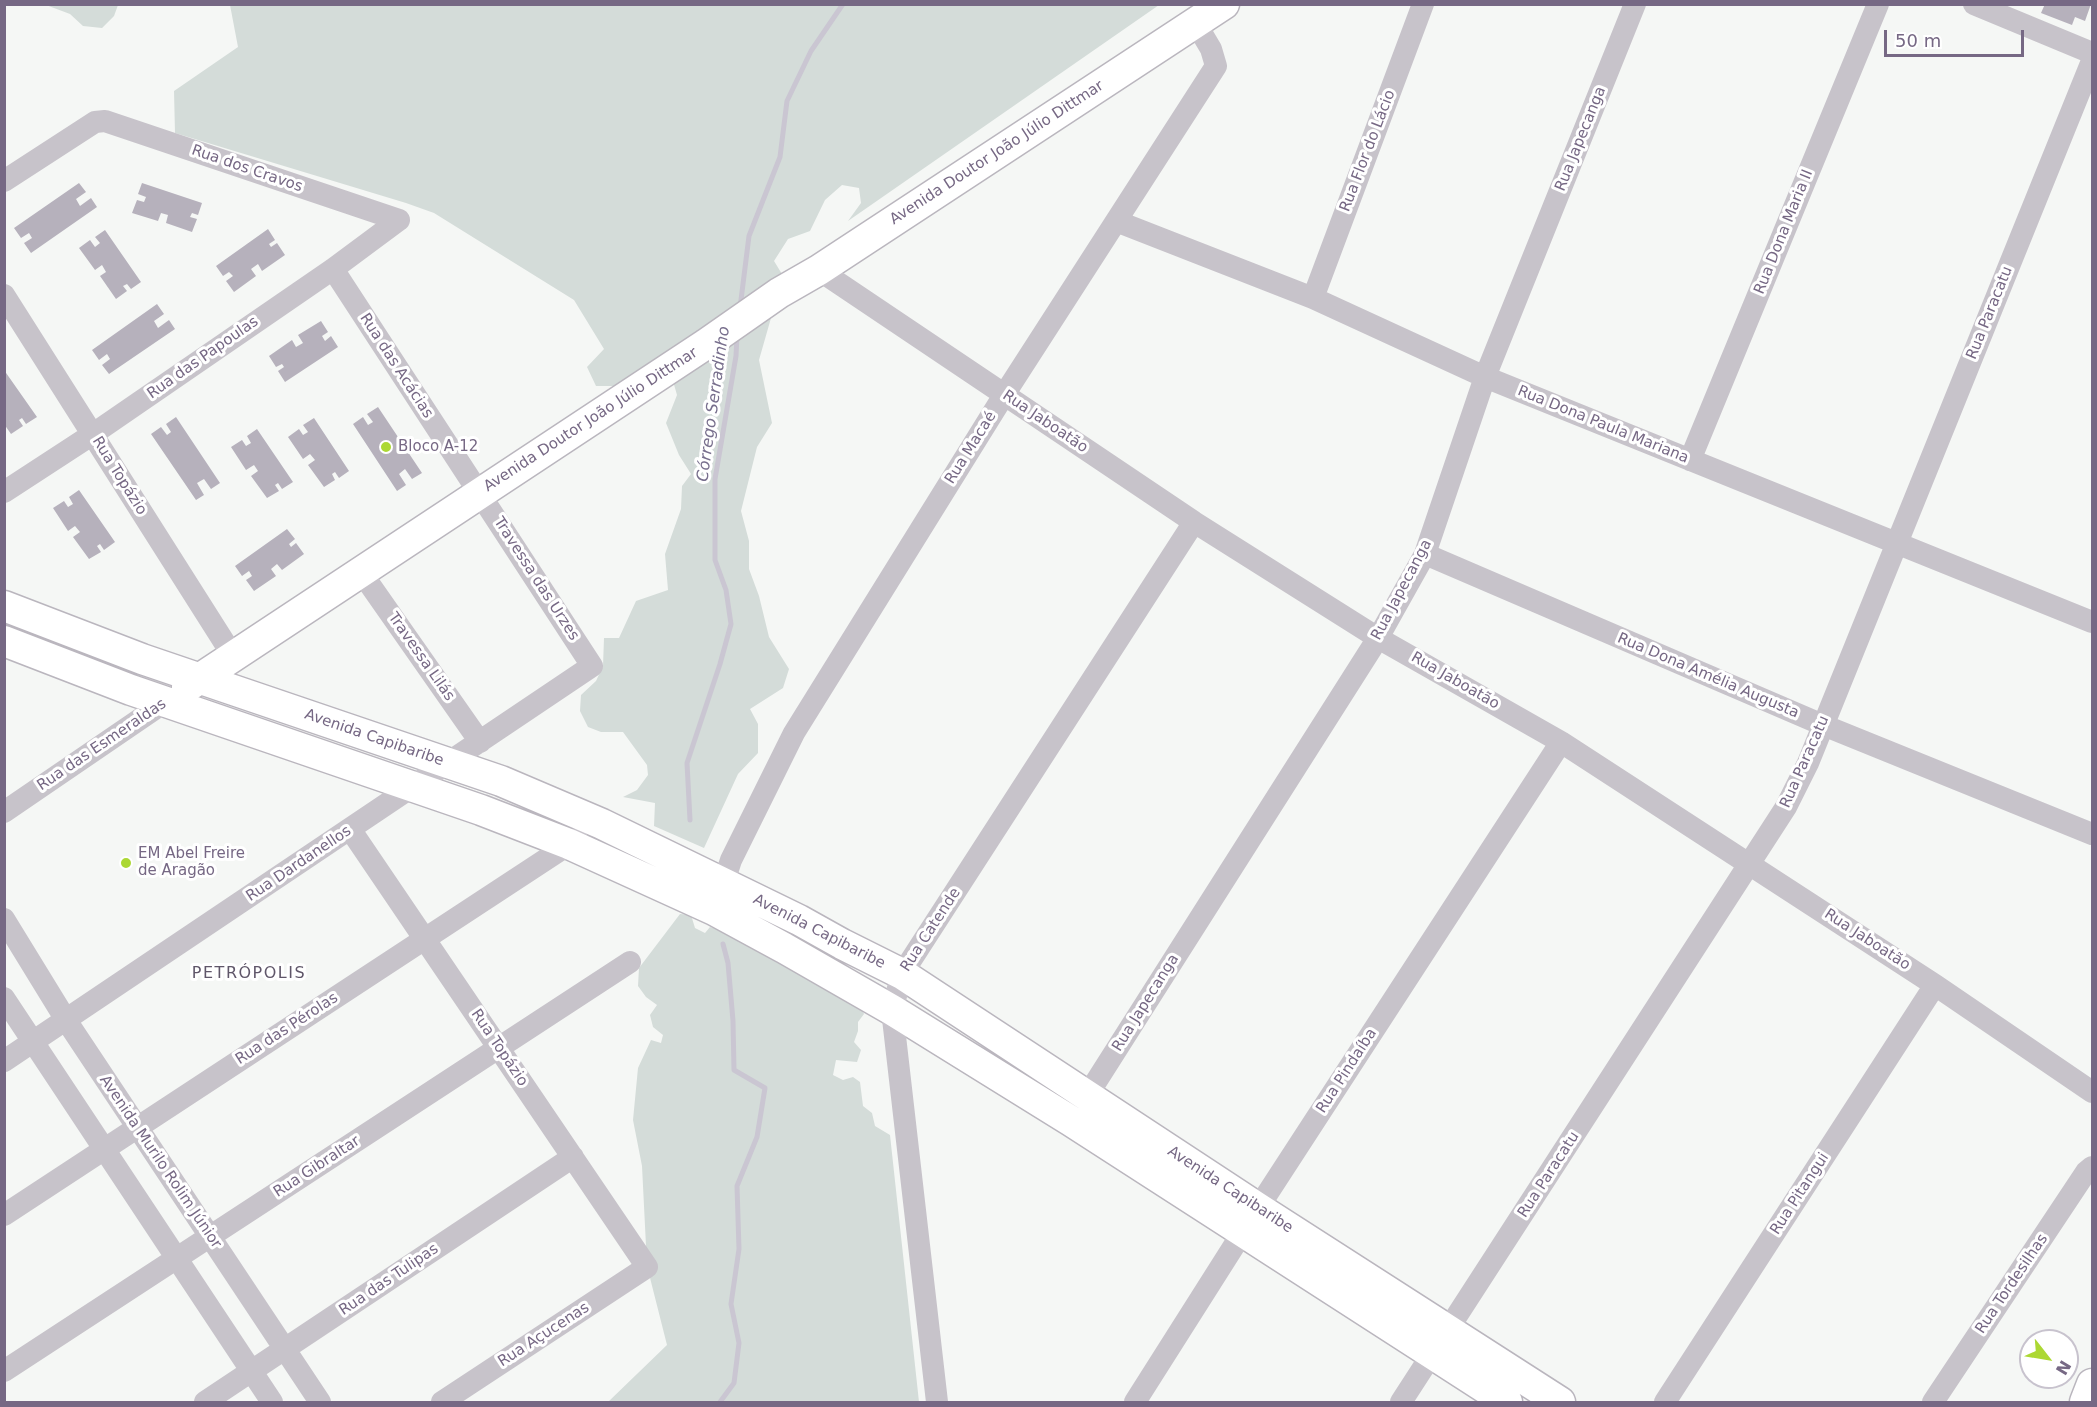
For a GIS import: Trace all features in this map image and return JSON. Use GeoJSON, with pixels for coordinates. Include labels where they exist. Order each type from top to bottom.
{"type":"FeatureCollection","features":[{"type":"Feature","properties":{"kind":"main road","name":"Avenida Doutor João Júlio Dittmar"},"geometry":{"type":"LineString","coordinates":[[200,679],[779,293],[819,270],[1224,4]]}},
{"type":"Feature","properties":{"kind":"main road","name":"Avenida Capibaribe"},"geometry":{"type":"LineString","coordinates":[[4,606],[142,659],[501,781],[602,824],[719,897],[784,948],[892,1010],[1071,1121],[1242,1233],[1440,1342],[1560,1402]]}},
{"type":"Feature","properties":{"kind":"main road","name":"Avenida Capibaribe"},"geometry":{"type":"LineString","coordinates":[[4,640],[165,702],[414,786],[719,897],[799,920],[902,974],[1258,1208],[1440,1342],[1507,1402]]}},
{"type":"Feature","properties":{"kind":"main road","name":"Rua das Esmeraldas"},"geometry":{"type":"LineString","coordinates":[[165,702],[200,679]]}},
{"type":"Feature","properties":{"kind":"main road"},"geometry":{"type":"LineString","coordinates":[[2085,1402],[2092,1384]]}},
{"type":"Feature","properties":{"kind":"street","name":"Rua Flor do Lácio"},"geometry":{"type":"LineString","coordinates":[[1313,298],[1423,4]]}},
{"type":"Feature","properties":{"kind":"street","name":"Rua Japecanga"},"geometry":{"type":"LineString","coordinates":[[1071,1121],[1378,638],[1425,555],[1485,377],[1635,4]]}},
{"type":"Feature","properties":{"kind":"street","name":"Rua Dona Maria II"},"geometry":{"type":"LineString","coordinates":[[1690,460],[1878,4]]}},
{"type":"Feature","properties":{"kind":"street"},"geometry":{"type":"LineString","coordinates":[[1974,4],[2092,53]]}},
{"type":"Feature","properties":{"kind":"street","name":"Rua Macaé"},"geometry":{"type":"LineString","coordinates":[[719,897],[731,860],[794,733],[1004,395],[1216,66],[1211,49],[1195,22]]}},
{"type":"Feature","properties":{"kind":"street","name":"Rua Paracatu"},"geometry":{"type":"LineString","coordinates":[[1401,1402],[1786,807],[1808,763],[2092,61]]}},
{"type":"Feature","properties":{"kind":"street","name":"Rua dos Cravos"},"geometry":{"type":"LineString","coordinates":[[4,181],[95,122],[105,121],[399,219]]}},
{"type":"Feature","properties":{"kind":"street","name":"Rua das Papoulas"},"geometry":{"type":"LineString","coordinates":[[4,492],[93,434],[333,269],[399,219]]}},
{"type":"Feature","properties":{"kind":"street","name":"Rua Dona Paula Mariana"},"geometry":{"type":"LineString","coordinates":[[1116,221],[1313,298],[1485,377],[2092,622]]}},
{"type":"Feature","properties":{"kind":"street","name":"Rua das Acácias"},"geometry":{"type":"LineString","coordinates":[[333,269],[479,493]]}},
{"type":"Feature","properties":{"kind":"street","name":"Rua Jaboatão"},"geometry":{"type":"LineString","coordinates":[[819,270],[1194,522],[1378,638],[1561,742],[1935,985],[2092,1092]]}},
{"type":"Feature","properties":{"kind":"street","name":"Rua Topázio"},"geometry":{"type":"LineString","coordinates":[[4,295],[233,656]]}},
{"type":"Feature","properties":{"kind":"street","name":"Travessa das Urzes"},"geometry":{"type":"LineString","coordinates":[[479,493],[592,666]]}},
{"type":"Feature","properties":{"kind":"street","name":"Rua Catende"},"geometry":{"type":"LineString","coordinates":[[938,1402],[892,1010],[902,974],[1194,522]]}},
{"type":"Feature","properties":{"kind":"street","name":"Rua Dona Amélia Augusta"},"geometry":{"type":"LineString","coordinates":[[1425,555],[1823,725],[2092,834]]}},
{"type":"Feature","properties":{"kind":"street","name":"Travessa Lilás"},"geometry":{"type":"LineString","coordinates":[[361,572],[480,742]]}},
{"type":"Feature","properties":{"kind":"street","name":"Rua Dardanellos"},"geometry":{"type":"LineString","coordinates":[[4,1061],[592,666]]}},
{"type":"Feature","properties":{"kind":"street","name":"Rua das Esmeraldas"},"geometry":{"type":"LineString","coordinates":[[4,812],[165,702]]}},
{"type":"Feature","properties":{"kind":"street","name":"Rua Pindaíba"},"geometry":{"type":"LineString","coordinates":[[1135,1402],[1258,1208],[1561,742]]}},
{"type":"Feature","properties":{"kind":"street","name":"Rua das Pérolas"},"geometry":{"type":"LineString","coordinates":[[4,1215],[602,824]]}},
{"type":"Feature","properties":{"kind":"street","name":"Rua Topázio"},"geometry":{"type":"LineString","coordinates":[[350,829],[647,1267]]}},
{"type":"Feature","properties":{"kind":"street","name":"Avenida Murilo Rolim Júnior"},"geometry":{"type":"LineString","coordinates":[[4,919],[66,1020],[320,1402]]}},
{"type":"Feature","properties":{"kind":"street","name":"Rua Gibraltar"},"geometry":{"type":"LineString","coordinates":[[4,1371],[630,962]]}},
{"type":"Feature","properties":{"kind":"street","name":"Rua Pitangui"},"geometry":{"type":"LineString","coordinates":[[1665,1402],[1935,985]]}},
{"type":"Feature","properties":{"kind":"street"},"geometry":{"type":"LineString","coordinates":[[4,998],[272,1402]]}},
{"type":"Feature","properties":{"kind":"street","name":"Rua das Tulipas"},"geometry":{"type":"LineString","coordinates":[[205,1402],[573,1157]]}},
{"type":"Feature","properties":{"kind":"street","name":"Rua Tordesilhas"},"geometry":{"type":"LineString","coordinates":[[1934,1402],[2086,1172],[2092,1167]]}},
{"type":"Feature","properties":{"kind":"street","name":"Rua Açucenas"},"geometry":{"type":"LineString","coordinates":[[441,1402],[647,1267]]}},
{"type":"Feature","properties":{"kind":"shaded area"},"geometry":{"type":"Polygon","coordinates":[[[46,5],[118,5],[114,16],[102,28],[83,26],[70,14],[46,5]]]}},
{"type":"Feature","properties":{"kind":"shaded area"},"geometry":{"type":"Polygon","coordinates":[[[230,5],[1159,5],[848,221],[861,203],[859,188],[842,185],[825,200],[810,231],[788,239],[774,261],[785,279],[779,308],[771,318],[759,360],[772,423],[757,447],[741,511],[749,541],[749,569],[759,596],[769,637],[789,669],[783,688],[750,709],[758,724],[758,753],[738,774],[704,848],[654,826],[655,803],[623,797],[637,790],[648,775],[647,765],[623,732],[601,732],[588,727],[580,711],[581,695],[596,681],[603,666],[604,638],[619,638],[636,601],[668,590],[665,554],[681,509],[682,486],[691,474],[679,455],[666,423],[677,395],[669,367],[622,386],[596,386],[587,367],[604,349],[574,300],[434,213],[175,133],[174,91],[238,47],[230,5]]]}},
{"type":"Feature","properties":{"kind":"shaded area"},"geometry":{"type":"Polygon","coordinates":[[[4,613],[145,665],[140,677],[5,626],[4,613]]]}},
{"type":"Feature","properties":{"kind":"shaded area"},"geometry":{"type":"Polygon","coordinates":[[[680,914],[691,915],[695,928],[705,933],[710,927],[726,932],[860,1005],[864,1014],[858,1022],[854,1042],[861,1050],[857,1062],[836,1060],[833,1075],[843,1080],[853,1077],[860,1082],[863,1106],[872,1113],[875,1126],[890,1135],[919,1402],[608,1402],[667,1345],[647,1266],[642,1166],[633,1120],[638,1068],[651,1040],[661,1043],[663,1035],[653,1027],[650,1015],[657,1005],[646,997],[638,986],[639,968],[680,914]]]}},
{"type":"Feature","properties":{"kind":"building"},"geometry":{"type":"Polygon","coordinates":[[[2045,4],[2091,4],[2085,21],[2075,17],[2072,25],[2041,13],[2045,4]]]}},
{"type":"Feature","properties":{"kind":"building"},"geometry":{"type":"Polygon","coordinates":[[[79,183],[86,192],[76,199],[80,206],[91,198],[97,207],[31,253],[24,243],[32,238],[29,233],[21,238],[14,228],[79,183]]]}},
{"type":"Feature","properties":{"kind":"building"},"geometry":{"type":"Polygon","coordinates":[[[142,183],[202,203],[198,215],[192,213],[190,217],[197,219],[192,232],[166,223],[168,215],[161,213],[158,221],[132,213],[137,200],[144,202],[146,197],[138,194],[142,183]]]}},
{"type":"Feature","properties":{"kind":"building"},"geometry":{"type":"Polygon","coordinates":[[[268,229],[275,240],[269,244],[271,247],[277,243],[285,255],[262,271],[258,264],[251,269],[256,276],[234,292],[226,281],[233,276],[229,272],[223,276],[216,266],[268,229]]]}},
{"type":"Feature","properties":{"kind":"building"},"geometry":{"type":"Polygon","coordinates":[[[105,230],[141,282],[131,289],[127,284],[123,286],[127,291],[116,299],[100,276],[106,272],[102,265],[95,270],[79,248],[90,240],[95,247],[100,243],[95,237],[105,230]]]}},
{"type":"Feature","properties":{"kind":"building"},"geometry":{"type":"Polygon","coordinates":[[[157,304],[164,314],[154,321],[158,328],[169,320],[175,329],[109,374],[102,365],[110,359],[107,354],[99,360],[92,350],[157,304]]]}},
{"type":"Feature","properties":{"kind":"building"},"geometry":{"type":"Polygon","coordinates":[[[321,321],[328,332],[322,336],[325,341],[331,336],[338,347],[285,382],[278,371],[284,367],[282,364],[276,367],[269,356],[292,340],[296,347],[303,343],[298,335],[321,321]]]}},
{"type":"Feature","properties":{"kind":"building"},"geometry":{"type":"Polygon","coordinates":[[[4,370],[37,417],[26,424],[22,418],[19,420],[23,426],[11,434],[4,424],[4,370]]]}},
{"type":"Feature","properties":{"kind":"building","name":"Bloco A-12"},"geometry":{"type":"Polygon","coordinates":[[[378,407],[422,473],[412,479],[405,469],[399,474],[406,485],[397,491],[353,424],[363,417],[368,425],[373,422],[367,414],[378,407]]]}},
{"type":"Feature","properties":{"kind":"building"},"geometry":{"type":"Polygon","coordinates":[[[176,417],[220,483],[211,489],[204,479],[197,483],[204,495],[196,500],[151,434],[161,427],[167,435],[171,432],[166,424],[176,417]]]}},
{"type":"Feature","properties":{"kind":"building"},"geometry":{"type":"Polygon","coordinates":[[[314,418],[349,471],[339,478],[335,472],[332,474],[335,480],[324,487],[308,465],[315,460],[310,454],[303,459],[288,437],[299,429],[303,435],[308,432],[303,425],[314,418]]]}},
{"type":"Feature","properties":{"kind":"building"},"geometry":{"type":"Polygon","coordinates":[[[257,429],[293,482],[282,489],[278,483],[275,485],[279,491],[267,498],[251,476],[258,471],[254,465],[246,470],[231,447],[242,440],[246,446],[251,443],[247,436],[257,429]]]}},
{"type":"Feature","properties":{"kind":"building"},"geometry":{"type":"Polygon","coordinates":[[[79,490],[115,542],[104,550],[100,544],[97,546],[101,552],[89,559],[73,537],[80,532],[75,526],[68,531],[53,508],[64,501],[68,507],[73,504],[69,497],[79,490]]]}},
{"type":"Feature","properties":{"kind":"building"},"geometry":{"type":"Polygon","coordinates":[[[287,529],[295,539],[289,544],[291,547],[296,543],[304,554],[282,570],[277,564],[271,569],[276,576],[254,591],[246,580],[252,576],[249,571],[242,576],[235,566],[287,529]]]}},
{"type":"Feature","properties":{"kind":"waterway","name":"Córrego Serradinho"},"geometry":{"type":"LineString","coordinates":[[740,308],[749,236],[780,157],[787,101],[811,51],[843,4]]}},
{"type":"Feature","properties":{"kind":"waterway","name":"Córrego Serradinho"},"geometry":{"type":"LineString","coordinates":[[690,820],[687,763],[731,624],[726,590],[715,560],[715,479],[736,356],[737,335]]}},
{"type":"Feature","properties":{"kind":"waterway","name":"Córrego Serradinho"},"geometry":{"type":"LineString","coordinates":[[720,1402],[734,1383],[739,1343],[731,1304],[739,1249],[737,1186],[757,1137],[765,1088],[734,1070],[728,963],[723,944]]}},
{"type":"Feature","properties":{"kind":"place","name":"Bloco A-12"},"geometry":{"type":"Point","coordinates":[386,447]}},
{"type":"Feature","properties":{"kind":"place","name":"EM Abel Freire de Aragão"},"geometry":{"type":"Point","coordinates":[126,863]}},
{"type":"Feature","properties":{"kind":"district","name":"PETRÓPOLIS"},"geometry":{"type":"Point","coordinates":[249,974]}}]}
